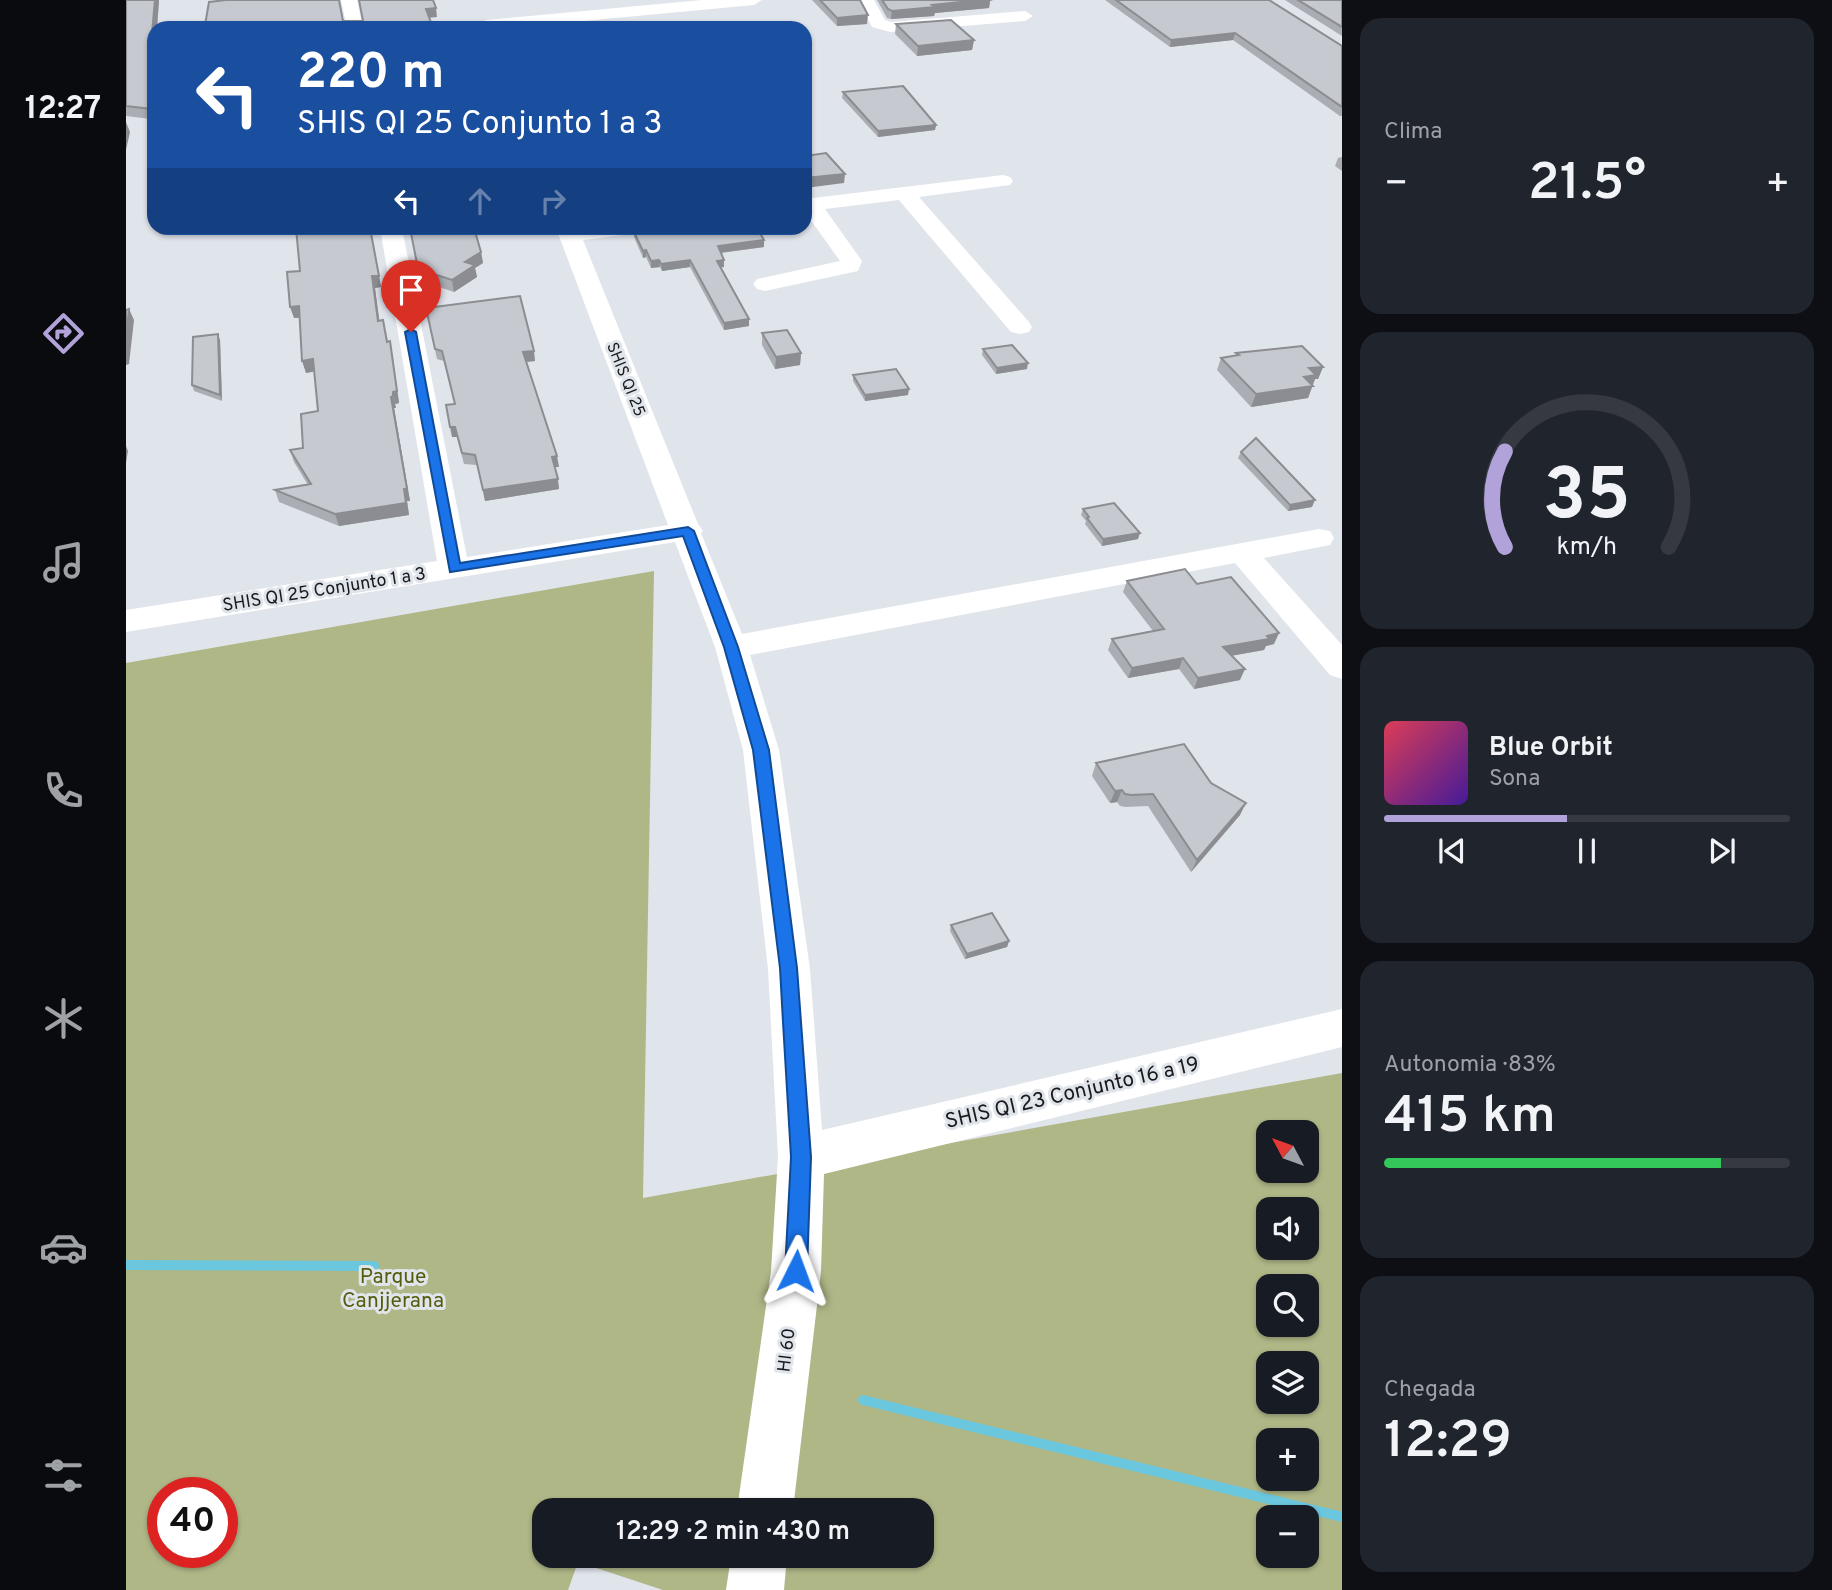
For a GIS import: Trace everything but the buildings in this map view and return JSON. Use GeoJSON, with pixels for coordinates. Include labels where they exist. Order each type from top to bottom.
{"type":"FeatureCollection","features":[{"type":"Feature","properties":{"kind":"street"},"geometry":{"type":"LineString","coordinates":[[349,0],[354,21]]}},
{"type":"Feature","properties":{"kind":"street"},"geometry":{"type":"LineString","coordinates":[[499,21],[754,0]]}},
{"type":"Feature","properties":{"kind":"street"},"geometry":{"type":"LineString","coordinates":[[866,0],[878,23],[890,27],[1025,16]]}},
{"type":"Feature","properties":{"kind":"street"},"geometry":{"type":"LineString","coordinates":[[666,9],[675,21]]}},
{"type":"Feature","properties":{"kind":"street"},"geometry":{"type":"LineString","coordinates":[[812,204],[1003,181]]}},
{"type":"Feature","properties":{"kind":"street"},"geometry":{"type":"LineString","coordinates":[[903,192],[1020,327]]}},
{"type":"Feature","properties":{"kind":"street"},"geometry":{"type":"LineString","coordinates":[[765,284],[850,266],[851,261],[812,211]]}},
{"type":"Feature","properties":{"kind":"street"},"geometry":{"type":"LineString","coordinates":[[392,235],[454,569]]}},
{"type":"Feature","properties":{"kind":"street","name":"SHIS QI 25"},"geometry":{"type":"LineString","coordinates":[[570,235],[688,531]]}},
{"type":"Feature","properties":{"kind":"street","name":"SHIS QI 25 Conjunto 1 a 3"},"geometry":{"type":"LineString","coordinates":[[126,621],[688,531]]}},
{"type":"Feature","properties":{"kind":"street","name":"HI 60"},"geometry":{"type":"LineString","coordinates":[[688,531],[731,647],[761,750],[789,968],[801,1157],[796,1271],[767,1498]]}},
{"type":"Feature","properties":{"kind":"street"},"geometry":{"type":"LineString","coordinates":[[731,647],[1319,538]]}},
{"type":"Feature","properties":{"kind":"street"},"geometry":{"type":"LineString","coordinates":[[1242,552],[1342,667]]}},
{"type":"Feature","properties":{"kind":"street","name":"SHIS QI 23 Conjunto 16 a 19"},"geometry":{"type":"LineString","coordinates":[[801,1157],[1342,1028]]}},
{"type":"Feature","properties":{"kind":"street"},"geometry":{"type":"LineString","coordinates":[[755,1590],[758,1568]]}},
{"type":"Feature","properties":{"kind":"green space","name":"Parque Canjjerana"},"geometry":{"type":"Polygon","coordinates":[[[654,571],[643,1198],[1342,1073],[1342,1590],[663,1590],[596,1568],[934,1568],[934,1498],[532,1498],[532,1568],[576,1568],[568,1590],[126,1590],[126,663],[654,571]]]}},
{"type":"Feature","properties":{"kind":"waterway"},"geometry":{"type":"LineString","coordinates":[[126,1265],[374,1266]]}},
{"type":"Feature","properties":{"kind":"waterway"},"geometry":{"type":"LineString","coordinates":[[863,1400],[1342,1517]]}},
{"type":"Feature","properties":{"kind":"route"},"geometry":{"type":"LineString","coordinates":[[411,332],[454,569],[688,531],[731,647],[761,750],[789,968],[801,1157],[796,1271]]}}]}
